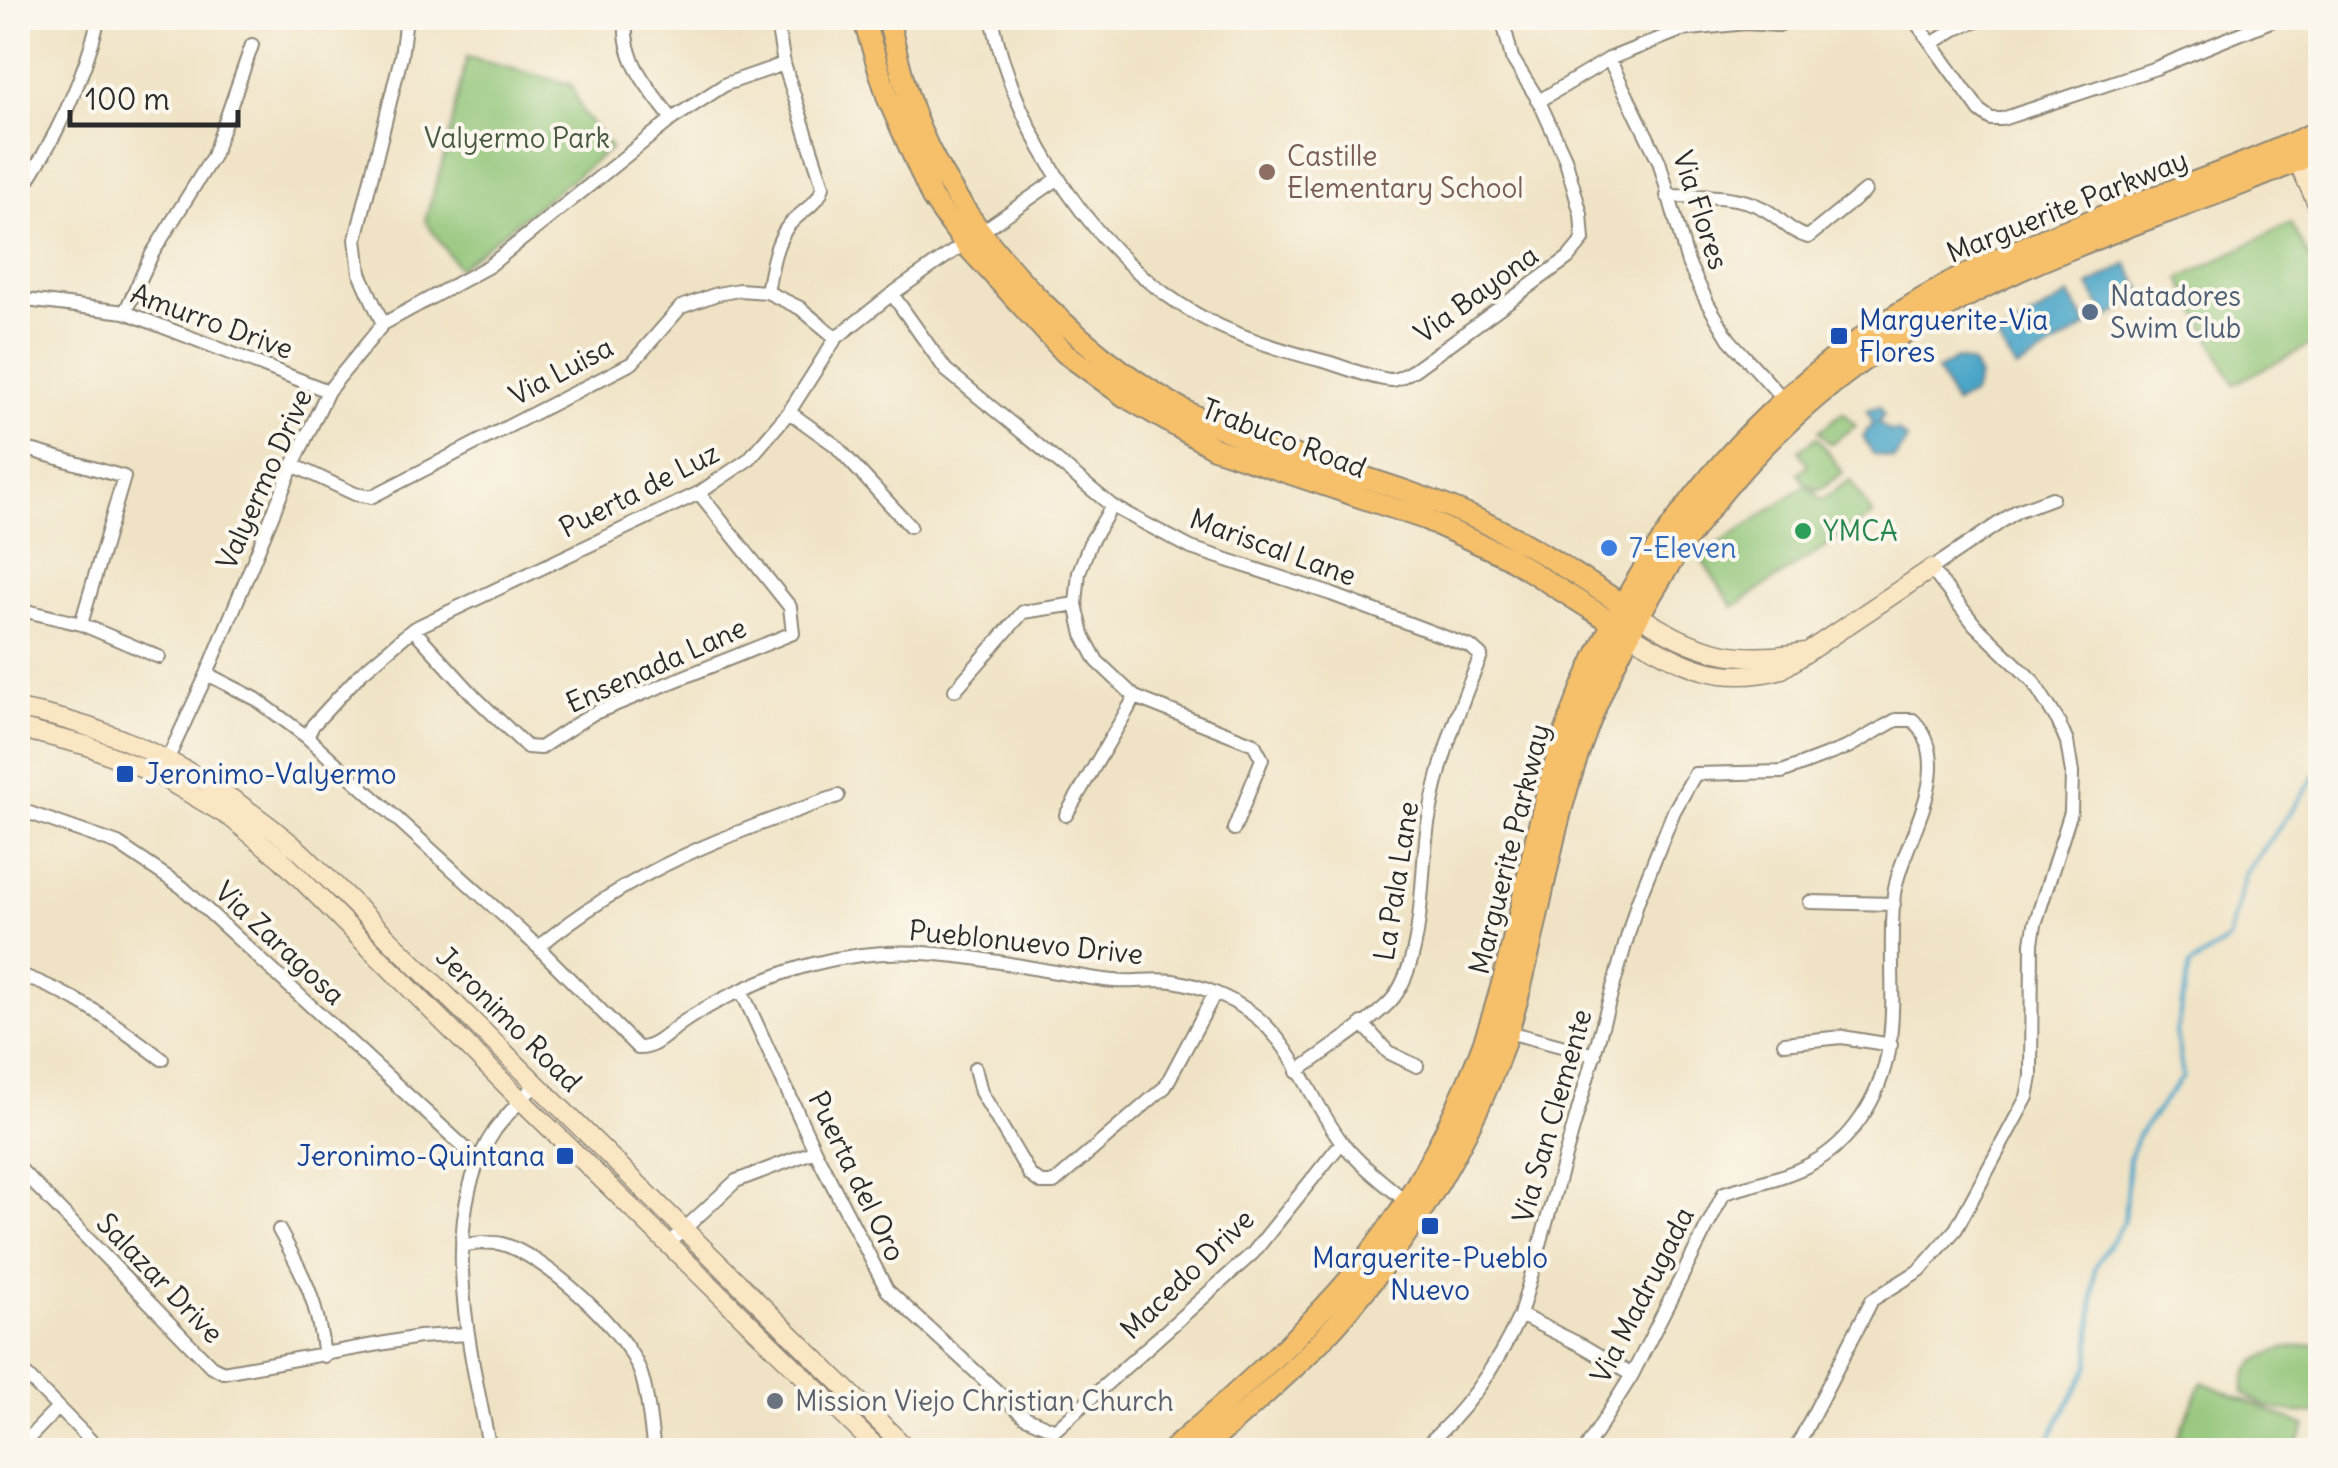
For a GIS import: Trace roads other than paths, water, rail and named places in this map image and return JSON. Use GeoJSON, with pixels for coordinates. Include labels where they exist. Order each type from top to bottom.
{"type":"FeatureCollection","features":[{"type":"Feature","properties":{"kind":"main road","name":"Trabuco Road"},"geometry":{"type":"LineString","coordinates":[[863,18],[876,68],[932,198],[1060,320],[1124,372],[1208,423],[1428,510],[1510,535],[1627,619]]}},
{"type":"Feature","properties":{"kind":"main road","name":"Trabuco Road"},"geometry":{"type":"LineString","coordinates":[[888,18],[920,128],[973,238]]}},
{"type":"Feature","properties":{"kind":"main road","name":"Marguerite Parkway"},"geometry":{"type":"LineString","coordinates":[[1202,1450],[1344,1316],[1414,1207],[1444,1134],[1499,1029],[1562,740],[1627,619],[1791,407],[1840,354],[1947,284],[2034,242],[2318,141]]}},
{"type":"Feature","properties":{"kind":"main road"},"geometry":{"type":"LineString","coordinates":[[2293,153],[2320,210]]}},
{"type":"Feature","properties":{"kind":"main road"},"geometry":{"type":"LineString","coordinates":[[1627,619],[1679,662],[1726,677],[1758,676],[1782,669],[1931,569]]}},
{"type":"Feature","properties":{"kind":"main road","name":"Jeronimo Road"},"geometry":{"type":"LineString","coordinates":[[18,708],[103,731],[258,814],[908,1450]]}},
{"type":"Feature","properties":{"kind":"main road","name":"Jeronimo Road"},"geometry":{"type":"LineString","coordinates":[[18,728],[164,767],[282,859],[521,1100],[879,1450]]}},
{"type":"Feature","properties":{"kind":"main road","name":"Marguerite Parkway"},"geometry":{"type":"LineString","coordinates":[[1172,1450],[1301,1331],[1414,1207]]}},
{"type":"Feature","properties":{"kind":"street"},"geometry":{"type":"LineString","coordinates":[[18,195],[62,120],[83,72],[99,18]]}},
{"type":"Feature","properties":{"kind":"street"},"geometry":{"type":"LineString","coordinates":[[383,324],[360,272],[356,239],[401,58],[406,18]]}},
{"type":"Feature","properties":{"kind":"street"},"geometry":{"type":"LineString","coordinates":[[626,18],[624,34],[631,64],[672,119]]}},
{"type":"Feature","properties":{"kind":"street"},"geometry":{"type":"LineString","coordinates":[[776,18],[784,64],[823,186],[819,199],[796,218],[782,237],[767,292],[800,308],[836,338]]}},
{"type":"Feature","properties":{"kind":"street"},"geometry":{"type":"LineString","coordinates":[[992,18],[1019,106],[1059,178]]}},
{"type":"Feature","properties":{"kind":"street"},"geometry":{"type":"LineString","coordinates":[[1502,18],[1512,58],[1538,101],[1608,58],[1680,24],[1778,25],[1795,18]]}},
{"type":"Feature","properties":{"kind":"street"},"geometry":{"type":"LineString","coordinates":[[1913,18],[1980,112],[1990,119],[2002,119],[2156,68],[2278,18]]}},
{"type":"Feature","properties":{"kind":"street"},"geometry":{"type":"LineString","coordinates":[[1933,43],[1986,18]]}},
{"type":"Feature","properties":{"kind":"street"},"geometry":{"type":"LineString","coordinates":[[125,312],[152,254],[213,156],[252,46]]}},
{"type":"Feature","properties":{"kind":"street","name":"Via Flores"},"geometry":{"type":"LineString","coordinates":[[1608,58],[1659,160],[1688,262],[1708,304],[1729,340],[1791,407]]}},
{"type":"Feature","properties":{"kind":"street","name":"Valyermo Drive"},"geometry":{"type":"LineString","coordinates":[[164,767],[207,674],[292,465],[328,392],[383,324],[488,266],[672,119],[726,84],[784,64]]}},
{"type":"Feature","properties":{"kind":"street","name":"Via Bayona"},"geometry":{"type":"LineString","coordinates":[[1059,178],[1108,242],[1150,282],[1206,319],[1292,353],[1393,380],[1414,370],[1568,258],[1583,240],[1565,158],[1538,101]]}},
{"type":"Feature","properties":{"kind":"street","name":"Puerta de Luz"},"geometry":{"type":"LineString","coordinates":[[307,736],[360,674],[413,629],[698,492],[750,459],[789,412],[836,338],[892,294],[1059,178]]}},
{"type":"Feature","properties":{"kind":"street"},"geometry":{"type":"LineString","coordinates":[[1667,196],[1710,197],[1759,206],[1792,232],[1808,236],[1865,191]]}},
{"type":"Feature","properties":{"kind":"street","name":"Via Luisa"},"geometry":{"type":"LineString","coordinates":[[292,465],[355,494],[371,497],[632,363],[681,307],[738,290],[767,292]]}},
{"type":"Feature","properties":{"kind":"street","name":"Mariscal Lane"},"geometry":{"type":"LineString","coordinates":[[892,294],[946,370],[1112,506],[1191,548],[1330,594],[1471,647],[1481,656]]}},
{"type":"Feature","properties":{"kind":"street","name":"Amurro Drive"},"geometry":{"type":"LineString","coordinates":[[18,299],[125,312],[328,392]]}},
{"type":"Feature","properties":{"kind":"street"},"geometry":{"type":"LineString","coordinates":[[789,412],[834,445],[910,526]]}},
{"type":"Feature","properties":{"kind":"street"},"geometry":{"type":"LineString","coordinates":[[18,451],[34,451],[124,477],[80,624]]}},
{"type":"Feature","properties":{"kind":"street","name":"Ensenada Lane"},"geometry":{"type":"LineString","coordinates":[[413,629],[527,747],[540,748],[592,714],[793,633],[790,607],[698,492]]}},
{"type":"Feature","properties":{"kind":"street"},"geometry":{"type":"LineString","coordinates":[[1795,1450],[1872,1300],[1920,1270],[1956,1229],[2020,1115],[2030,1078],[2032,943],[2072,812],[2070,759],[2058,721],[2032,680],[1984,636],[1931,569],[2017,511],[2052,498]]}},
{"type":"Feature","properties":{"kind":"street"},"geometry":{"type":"LineString","coordinates":[[1112,506],[1078,572],[1076,604],[1082,635],[1097,661],[1135,697],[1254,744],[1262,760],[1234,829]]}},
{"type":"Feature","properties":{"kind":"street"},"geometry":{"type":"LineString","coordinates":[[954,690],[1023,612],[1076,604]]}},
{"type":"Feature","properties":{"kind":"street"},"geometry":{"type":"LineString","coordinates":[[18,609],[80,624],[159,657]]}},
{"type":"Feature","properties":{"kind":"street","name":"La Pala Lane"},"geometry":{"type":"LineString","coordinates":[[1297,1072],[1392,1000],[1405,979],[1413,949],[1428,824],[1444,754],[1481,656]]}},
{"type":"Feature","properties":{"kind":"street","name":"Pueblonuevo Drive"},"geometry":{"type":"LineString","coordinates":[[207,674],[256,699],[307,736],[538,947],[638,1048],[652,1046],[686,1020],[742,992],[810,964],[868,952],[962,954],[1112,982],[1172,981],[1215,993],[1252,1012],[1278,1039],[1342,1142],[1369,1171],[1414,1207]]}},
{"type":"Feature","properties":{"kind":"street"},"geometry":{"type":"LineString","coordinates":[[1066,815],[1135,697]]}},
{"type":"Feature","properties":{"kind":"street","name":"Via San Clemente"},"geometry":{"type":"LineString","coordinates":[[1421,1450],[1471,1398],[1494,1367],[1520,1315],[1637,904],[1674,811],[1695,774],[1782,772],[1848,747],[1896,720],[1913,720]]}},
{"type":"Feature","properties":{"kind":"street","name":"Via Madrugada"},"geometry":{"type":"LineString","coordinates":[[1585,1450],[1632,1376],[1724,1193],[1779,1179],[1826,1156],[1861,1119],[1874,1096],[1891,1045],[1894,904],[1899,873],[1929,788],[1929,750],[1923,731],[1913,720]]}},
{"type":"Feature","properties":{"kind":"street"},"geometry":{"type":"LineString","coordinates":[[538,947],[616,889],[676,856],[838,796]]}},
{"type":"Feature","properties":{"kind":"street","name":"Via Zaragosa"},"geometry":{"type":"LineString","coordinates":[[18,809],[118,844],[182,887],[479,1161]]}},
{"type":"Feature","properties":{"kind":"street"},"geometry":{"type":"LineString","coordinates":[[1810,902],[1894,904]]}},
{"type":"Feature","properties":{"kind":"street"},"geometry":{"type":"LineString","coordinates":[[18,974],[61,989],[162,1059]]}},
{"type":"Feature","properties":{"kind":"street","name":"Puerta del Oro"},"geometry":{"type":"LineString","coordinates":[[742,992],[815,1151],[886,1290],[1025,1417],[1055,1430]]}},
{"type":"Feature","properties":{"kind":"street"},"geometry":{"type":"LineString","coordinates":[[975,1068],[981,1092],[1030,1174],[1040,1184],[1054,1182],[1165,1087],[1215,993]]}},
{"type":"Feature","properties":{"kind":"street"},"geometry":{"type":"LineString","coordinates":[[1362,1023],[1388,1052],[1417,1066]]}},
{"type":"Feature","properties":{"kind":"street"},"geometry":{"type":"LineString","coordinates":[[1499,1029],[1595,1055]]}},
{"type":"Feature","properties":{"kind":"street"},"geometry":{"type":"LineString","coordinates":[[1784,1044],[1842,1037],[1891,1045]]}},
{"type":"Feature","properties":{"kind":"street"},"geometry":{"type":"LineString","coordinates":[[490,1450],[466,1334],[462,1290],[468,1201],[479,1161],[495,1130],[536,1084]]}},
{"type":"Feature","properties":{"kind":"street","name":"Macedo Drive"},"geometry":{"type":"LineString","coordinates":[[1055,1430],[1253,1253],[1342,1142]]}},
{"type":"Feature","properties":{"kind":"street"},"geometry":{"type":"LineString","coordinates":[[668,1244],[736,1181],[815,1151]]}},
{"type":"Feature","properties":{"kind":"street","name":"Salazar Drive"},"geometry":{"type":"LineString","coordinates":[[18,1167],[211,1366],[223,1372],[419,1337],[466,1334]]}},
{"type":"Feature","properties":{"kind":"street"},"geometry":{"type":"LineString","coordinates":[[279,1230],[310,1286],[320,1320],[324,1356]]}},
{"type":"Feature","properties":{"kind":"street"},"geometry":{"type":"LineString","coordinates":[[464,1245],[500,1243],[529,1256],[604,1321],[627,1348],[641,1373],[654,1450]]}},
{"type":"Feature","properties":{"kind":"street"},"geometry":{"type":"LineString","coordinates":[[1520,1315],[1632,1376]]}},
{"type":"Feature","properties":{"kind":"street"},"geometry":{"type":"LineString","coordinates":[[18,1367],[56,1410],[100,1450]]}},
{"type":"Feature","properties":{"kind":"street"},"geometry":{"type":"LineString","coordinates":[[18,1449],[56,1410]]}},
{"type":"Feature","properties":{"kind":"water"},"geometry":{"type":"Polygon","coordinates":[[[2127,264],[2146,296],[2107,318],[2089,286],[2127,264]]]}},
{"type":"Feature","properties":{"kind":"water"},"geometry":{"type":"Polygon","coordinates":[[[2069,295],[2088,326],[2016,370],[1997,339],[2069,295]]]}},
{"type":"Feature","properties":{"kind":"water"},"geometry":{"type":"Polygon","coordinates":[[[1956,359],[1972,364],[1979,377],[1973,394],[1955,404],[1937,371],[1956,359]]]}},
{"type":"Feature","properties":{"kind":"water"},"geometry":{"type":"Polygon","coordinates":[[[1880,406],[1884,415],[1878,423],[1890,432],[1898,431],[1907,440],[1894,459],[1873,454],[1863,436],[1873,423],[1867,410],[1880,406]]]}},
{"type":"Feature","properties":{"kind":"waterway"},"geometry":{"type":"LineString","coordinates":[[2043,1450],[2089,1366],[2095,1267],[2124,1221],[2129,1159],[2138,1135],[2183,1077],[2176,1033],[2190,966],[2228,940],[2246,873],[2320,770]]}},
{"type":"Feature","properties":{"kind":"place","name":"Castille Elementary School"},"geometry":{"type":"Point","coordinates":[1267,172]}},
{"type":"Feature","properties":{"kind":"place","name":"Natadores Swim Club"},"geometry":{"type":"Point","coordinates":[2090,312]}},
{"type":"Feature","properties":{"kind":"place","name":"Marguerite-Via Flores"},"geometry":{"type":"Point","coordinates":[1839,336]}},
{"type":"Feature","properties":{"kind":"place","name":"YMCA"},"geometry":{"type":"Point","coordinates":[1803,531]}},
{"type":"Feature","properties":{"kind":"place","name":"7-Eleven"},"geometry":{"type":"Point","coordinates":[1609,548]}},
{"type":"Feature","properties":{"kind":"place","name":"Jeronimo-Valyermo"},"geometry":{"type":"Point","coordinates":[125,774]}},
{"type":"Feature","properties":{"kind":"place","name":"Jeronimo-Quintana"},"geometry":{"type":"Point","coordinates":[565,1156]}},
{"type":"Feature","properties":{"kind":"place","name":"Marguerite-Pueblo Nuevo"},"geometry":{"type":"Point","coordinates":[1430,1226]}},
{"type":"Feature","properties":{"kind":"place","name":"Mission Viejo Christian Church"},"geometry":{"type":"Point","coordinates":[775,1401]}},
{"type":"Feature","properties":{"kind":"park label","name":"Valyermo Park"},"geometry":{"type":"Point","coordinates":[517,138]}}]}
